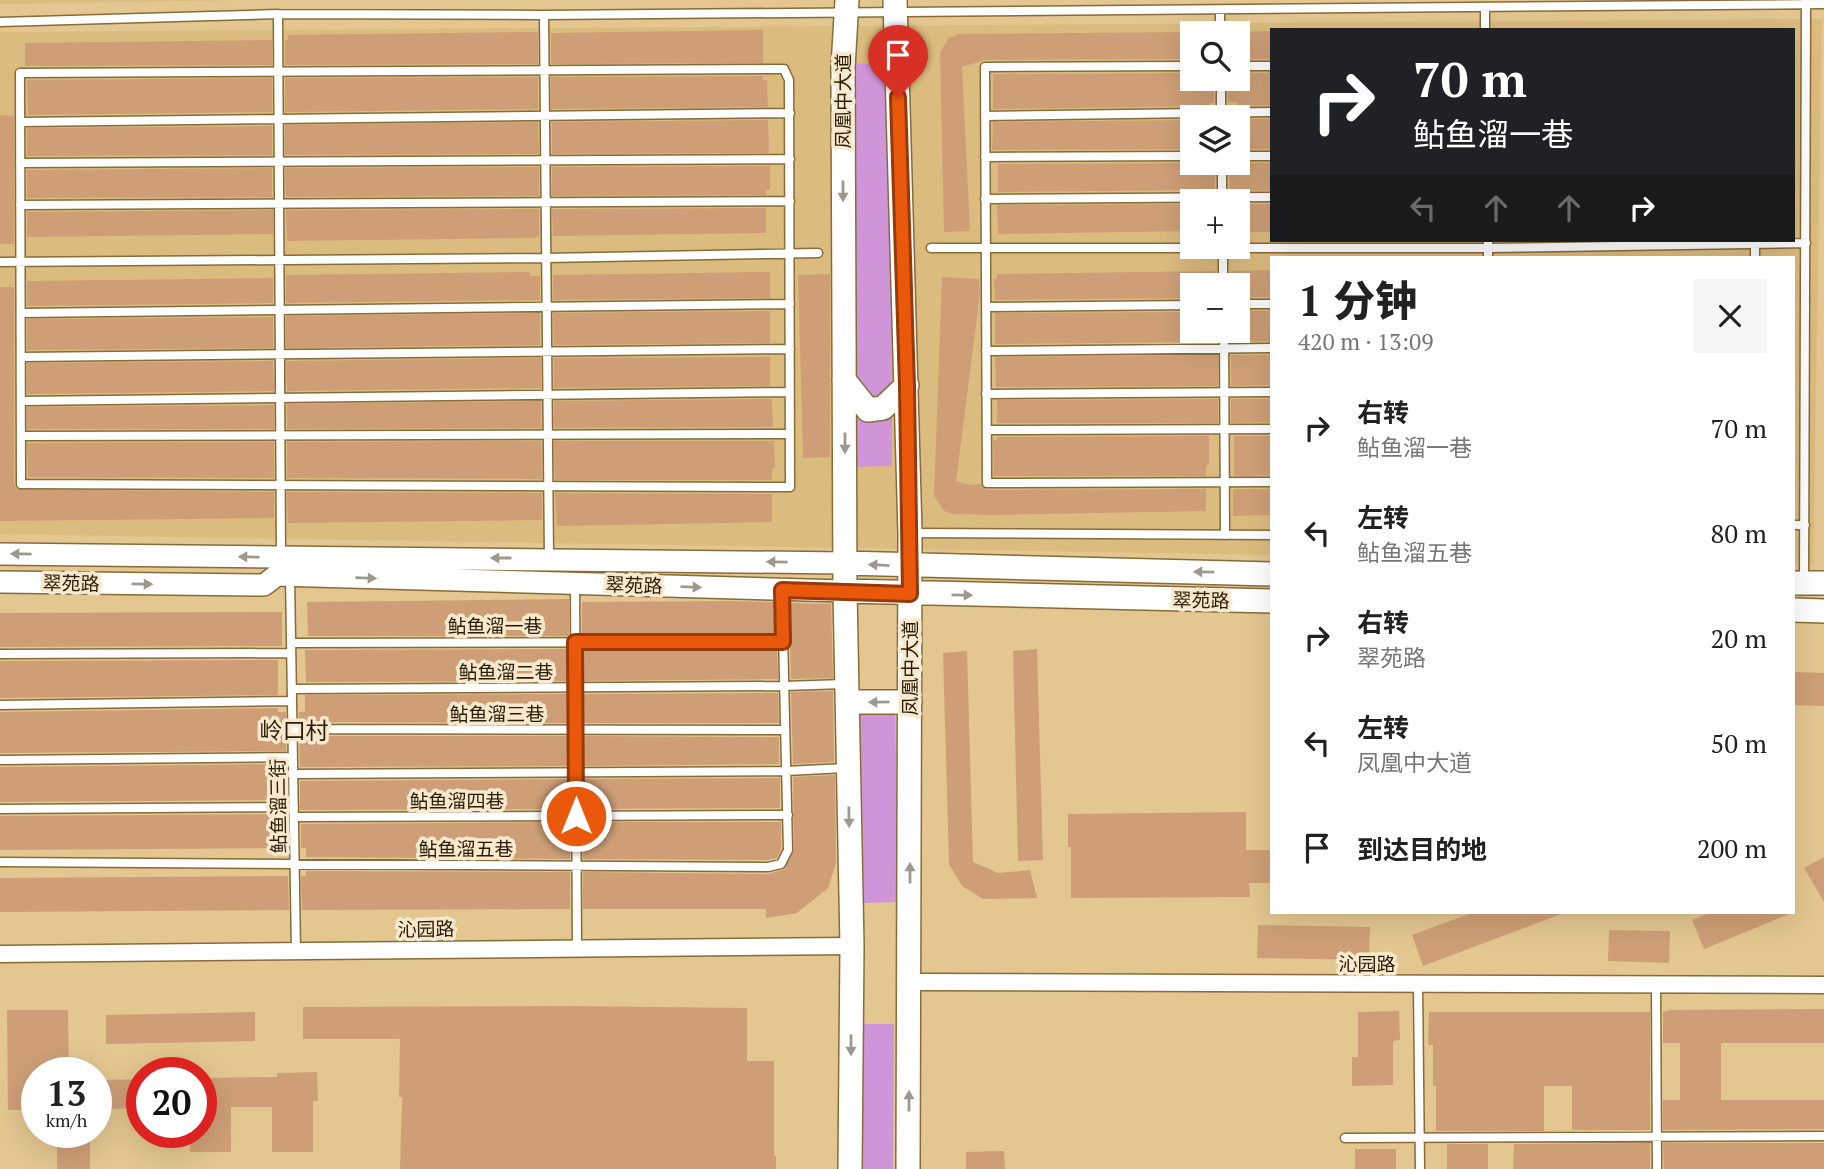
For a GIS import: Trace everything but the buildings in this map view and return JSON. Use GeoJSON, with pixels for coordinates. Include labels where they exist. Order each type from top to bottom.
{"type":"FeatureCollection","features":[{"type":"Feature","properties":{"kind":"main road","name":"凤凰中大道"},"geometry":{"type":"LineString","coordinates":[[846,6],[843,67],[844,380],[852,946],[850,1169]]}},
{"type":"Feature","properties":{"kind":"main road","name":"凤凰中大道"},"geometry":{"type":"LineString","coordinates":[[895,6],[910,533],[908,1169]]}},
{"type":"Feature","properties":{"kind":"main road"},"geometry":{"type":"LineString","coordinates":[[844,380],[868,410],[883,408],[907,386]]}},
{"type":"Feature","properties":{"kind":"main road","name":"翠苑路"},"geometry":{"type":"LineString","coordinates":[[845,563],[1270,574]]}},
{"type":"Feature","properties":{"kind":"main road","name":"翠苑路"},"geometry":{"type":"LineString","coordinates":[[845,591],[1270,601]]}},
{"type":"Feature","properties":{"kind":"main road"},"geometry":{"type":"LineString","coordinates":[[1795,610],[1824,611]]}},
{"type":"Feature","properties":{"kind":"main road"},"geometry":{"type":"LineString","coordinates":[[847,693],[910,702]]}},
{"type":"Feature","properties":{"kind":"street","name":"翠苑路"},"geometry":{"type":"LineString","coordinates":[[0,554],[575,584],[845,591]]}},
{"type":"Feature","properties":{"kind":"street","name":"翠苑路"},"geometry":{"type":"LineString","coordinates":[[0,582],[264,585],[286,567],[549,558],[845,563]]}},
{"type":"Feature","properties":{"kind":"street","name":"沁园路"},"geometry":{"type":"LineString","coordinates":[[0,954],[852,946]]}},
{"type":"Feature","properties":{"kind":"street","name":"沁园路"},"geometry":{"type":"LineString","coordinates":[[909,982],[1824,985]]}},
{"type":"Feature","properties":{"kind":"lane"},"geometry":{"type":"LineString","coordinates":[[0,22],[278,14],[544,15],[846,6],[1220,11],[1806,2],[1824,4]]}},
{"type":"Feature","properties":{"kind":"lane"},"geometry":{"type":"LineString","coordinates":[[1806,2],[1807,583]]}},
{"type":"Feature","properties":{"kind":"lane"},"geometry":{"type":"LineString","coordinates":[[1485,8],[1485,28]]}},
{"type":"Feature","properties":{"kind":"lane"},"geometry":{"type":"LineString","coordinates":[[1220,11],[1220,21]]}},
{"type":"Feature","properties":{"kind":"lane","name":"鲇鱼溜三街"},"geometry":{"type":"LineString","coordinates":[[278,14],[281,485],[291,642],[296,951]]}},
{"type":"Feature","properties":{"kind":"lane"},"geometry":{"type":"LineString","coordinates":[[544,15],[549,558]]}},
{"type":"Feature","properties":{"kind":"lane"},"geometry":{"type":"LineString","coordinates":[[1180,66],[985,67],[987,483],[1270,482]]}},
{"type":"Feature","properties":{"kind":"lane"},"geometry":{"type":"LineString","coordinates":[[1250,66],[1270,66]]}},
{"type":"Feature","properties":{"kind":"lane"},"geometry":{"type":"LineString","coordinates":[[784,69],[789,80],[790,113],[790,487],[21,484],[20,74],[544,70],[784,69]]}},
{"type":"Feature","properties":{"kind":"lane"},"geometry":{"type":"LineString","coordinates":[[1250,113],[1270,112]]}},
{"type":"Feature","properties":{"kind":"lane"},"geometry":{"type":"LineString","coordinates":[[20,122],[790,113]]}},
{"type":"Feature","properties":{"kind":"lane"},"geometry":{"type":"LineString","coordinates":[[985,116],[1180,115]]}},
{"type":"Feature","properties":{"kind":"lane"},"geometry":{"type":"LineString","coordinates":[[985,157],[1180,156]]}},
{"type":"Feature","properties":{"kind":"lane"},"geometry":{"type":"LineString","coordinates":[[1250,156],[1270,156]]}},
{"type":"Feature","properties":{"kind":"lane"},"geometry":{"type":"LineString","coordinates":[[20,163],[790,159]]}},
{"type":"Feature","properties":{"kind":"lane"},"geometry":{"type":"LineString","coordinates":[[1250,198],[1270,197]]}},
{"type":"Feature","properties":{"kind":"lane"},"geometry":{"type":"LineString","coordinates":[[985,199],[1180,199]]}},
{"type":"Feature","properties":{"kind":"lane"},"geometry":{"type":"LineString","coordinates":[[20,205],[790,201]]}},
{"type":"Feature","properties":{"kind":"lane"},"geometry":{"type":"LineString","coordinates":[[1250,247],[1488,248],[1806,243]]}},
{"type":"Feature","properties":{"kind":"lane"},"geometry":{"type":"LineString","coordinates":[[931,248],[1180,247]]}},
{"type":"Feature","properties":{"kind":"lane"},"geometry":{"type":"LineString","coordinates":[[0,262],[818,253]]}},
{"type":"Feature","properties":{"kind":"lane"},"geometry":{"type":"LineString","coordinates":[[20,313],[790,304]]}},
{"type":"Feature","properties":{"kind":"lane"},"geometry":{"type":"LineString","coordinates":[[1250,304],[1270,304]]}},
{"type":"Feature","properties":{"kind":"lane"},"geometry":{"type":"LineString","coordinates":[[986,307],[1180,305]]}},
{"type":"Feature","properties":{"kind":"lane"},"geometry":{"type":"LineString","coordinates":[[1224,343],[1225,535]]}},
{"type":"Feature","properties":{"kind":"lane"},"geometry":{"type":"LineString","coordinates":[[986,351],[1270,348]]}},
{"type":"Feature","properties":{"kind":"lane"},"geometry":{"type":"LineString","coordinates":[[21,357],[790,349]]}},
{"type":"Feature","properties":{"kind":"lane"},"geometry":{"type":"LineString","coordinates":[[21,401],[790,392]]}},
{"type":"Feature","properties":{"kind":"lane"},"geometry":{"type":"LineString","coordinates":[[986,394],[1270,392]]}},
{"type":"Feature","properties":{"kind":"lane"},"geometry":{"type":"LineString","coordinates":[[987,430],[1270,429]]}},
{"type":"Feature","properties":{"kind":"lane"},"geometry":{"type":"LineString","coordinates":[[21,436],[790,434]]}},
{"type":"Feature","properties":{"kind":"lane"},"geometry":{"type":"LineString","coordinates":[[1795,525],[1805,525]]}},
{"type":"Feature","properties":{"kind":"lane"},"geometry":{"type":"LineString","coordinates":[[910,533],[1270,535]]}},
{"type":"Feature","properties":{"kind":"lane"},"geometry":{"type":"LineString","coordinates":[[575,584],[577,948]]}},
{"type":"Feature","properties":{"kind":"lane","name":"鲇鱼溜五巷"},"geometry":{"type":"LineString","coordinates":[[0,862],[768,867],[781,864],[788,850],[782,590]]}},
{"type":"Feature","properties":{"kind":"lane","name":"鲇鱼溜一巷"},"geometry":{"type":"LineString","coordinates":[[291,642],[783,642]]}},
{"type":"Feature","properties":{"kind":"lane"},"geometry":{"type":"LineString","coordinates":[[0,654],[291,653]]}},
{"type":"Feature","properties":{"kind":"lane","name":"鲇鱼溜二巷"},"geometry":{"type":"LineString","coordinates":[[292,689],[784,686],[847,693]]}},
{"type":"Feature","properties":{"kind":"lane"},"geometry":{"type":"LineString","coordinates":[[0,705],[292,701]]}},
{"type":"Feature","properties":{"kind":"lane","name":"鲇鱼溜三巷"},"geometry":{"type":"LineString","coordinates":[[293,729],[785,730]]}},
{"type":"Feature","properties":{"kind":"lane"},"geometry":{"type":"LineString","coordinates":[[0,760],[293,757]]}},
{"type":"Feature","properties":{"kind":"lane"},"geometry":{"type":"LineString","coordinates":[[293,774],[786,771],[848,768]]}},
{"type":"Feature","properties":{"kind":"lane"},"geometry":{"type":"LineString","coordinates":[[0,810],[294,807]]}},
{"type":"Feature","properties":{"kind":"lane","name":"鲇鱼溜四巷"},"geometry":{"type":"LineString","coordinates":[[294,817],[788,815]]}},
{"type":"Feature","properties":{"kind":"lane"},"geometry":{"type":"LineString","coordinates":[[1418,985],[1420,1169]]}},
{"type":"Feature","properties":{"kind":"lane"},"geometry":{"type":"LineString","coordinates":[[1656,985],[1657,1169]]}},
{"type":"Feature","properties":{"kind":"lane"},"geometry":{"type":"LineString","coordinates":[[1345,1138],[1824,1136]]}},
{"type":"Feature","properties":{"kind":"shaded area"},"geometry":{"type":"Polygon","coordinates":[[[0,0],[243,0],[0,4],[0,0]]]}},
{"type":"Feature","properties":{"kind":"shaded area"},"geometry":{"type":"Polygon","coordinates":[[[1822,19],[1813,565],[1795,564],[1795,256],[1270,256],[1270,555],[0,534],[0,32],[1180,24],[1180,91],[1250,91],[1250,23],[1822,19]]]}},
{"type":"Feature","properties":{"kind":"shaded area"},"geometry":{"type":"Polygon","coordinates":[[[848,63],[891,65],[892,466],[852,467],[848,63]]]}},
{"type":"Feature","properties":{"kind":"shaded area"},"geometry":{"type":"Polygon","coordinates":[[[895,713],[899,902],[864,903],[860,714],[895,713]]]}},
{"type":"Feature","properties":{"kind":"shaded area"},"geometry":{"type":"Polygon","coordinates":[[[855,1024],[894,1024],[893,1169],[855,1169],[855,1024]]]}},
{"type":"Feature","properties":{"kind":"district","name":"岭口村"},"geometry":{"type":"Point","coordinates":[294,731]}},
{"type":"Feature","properties":{"kind":"route"},"geometry":{"type":"LineString","coordinates":[[576,816],[575,642],[783,642],[782,590],[910,594],[898,97]]}}]}
